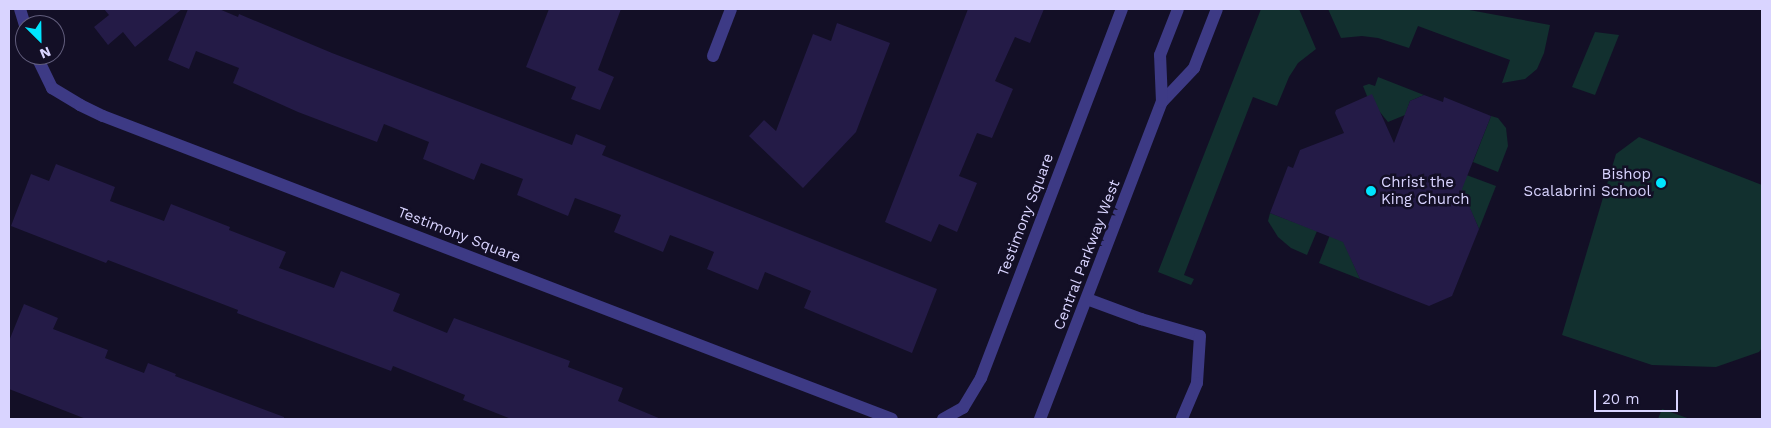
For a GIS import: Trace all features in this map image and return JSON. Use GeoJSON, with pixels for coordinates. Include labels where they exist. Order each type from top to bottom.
{"type":"FeatureCollection","features":[{"type":"Feature","properties":{"kind":"street"},"geometry":{"type":"LineString","coordinates":[[713,56],[731,9]]}},
{"type":"Feature","properties":{"kind":"street","name":"Testimony Square"},"geometry":{"type":"LineString","coordinates":[[943,419],[963,408],[981,378],[1122,9]]}},
{"type":"Feature","properties":{"kind":"street","name":"Central Parkway West"},"geometry":{"type":"LineString","coordinates":[[1162,102],[1160,55],[1178,9]]}},
{"type":"Feature","properties":{"kind":"street","name":"Central Parkway West"},"geometry":{"type":"LineString","coordinates":[[1040,419],[1162,102],[1194,68],[1217,9]]}},
{"type":"Feature","properties":{"kind":"street","name":"Testimony Square"},"geometry":{"type":"LineString","coordinates":[[41,65],[52,88],[103,116],[892,419]]}},
{"type":"Feature","properties":{"kind":"street"},"geometry":{"type":"LineString","coordinates":[[1087,299],[1141,319],[1200,336],[1197,383],[1182,419]]}},
{"type":"Feature","properties":{"kind":"green space"},"geometry":{"type":"Polygon","coordinates":[[[1261,9],[1299,9],[1316,49],[1298,63],[1289,77],[1277,106],[1253,97],[1184,275],[1194,279],[1191,285],[1158,272],[1261,9]]]}},
{"type":"Feature","properties":{"kind":"green space"},"geometry":{"type":"Polygon","coordinates":[[[1328,9],[1464,9],[1550,25],[1544,53],[1537,69],[1525,79],[1502,83],[1510,60],[1418,26],[1409,48],[1378,38],[1362,36],[1341,38],[1328,9]]]}},
{"type":"Feature","properties":{"kind":"green space"},"geometry":{"type":"Polygon","coordinates":[[[1595,32],[1619,35],[1595,95],[1572,87],[1595,32]]]}},
{"type":"Feature","properties":{"kind":"green space"},"geometry":{"type":"Polygon","coordinates":[[[1378,77],[1424,95],[1410,101],[1405,115],[1388,122],[1367,96],[1363,86],[1369,84],[1375,86],[1378,77]]]}},
{"type":"Feature","properties":{"kind":"green space"},"geometry":{"type":"Polygon","coordinates":[[[1491,116],[1498,118],[1506,128],[1508,146],[1498,172],[1473,162],[1491,116]]]}},
{"type":"Feature","properties":{"kind":"green space"},"geometry":{"type":"Polygon","coordinates":[[[1639,137],[1762,185],[1762,348],[1759,352],[1716,367],[1652,365],[1562,335],[1616,154],[1639,137]]]}},
{"type":"Feature","properties":{"kind":"green space"},"geometry":{"type":"Polygon","coordinates":[[[1453,170],[1496,186],[1479,229],[1453,170]]]}},
{"type":"Feature","properties":{"kind":"green space"},"geometry":{"type":"Polygon","coordinates":[[[1270,213],[1317,231],[1307,255],[1291,248],[1278,237],[1268,221],[1270,213]]]}},
{"type":"Feature","properties":{"kind":"green space"},"geometry":{"type":"Polygon","coordinates":[[[1335,222],[1360,279],[1319,263],[1335,222]]]}},
{"type":"Feature","properties":{"kind":"green space"},"geometry":{"type":"Polygon","coordinates":[[[1662,409],[1690,419],[1658,419],[1662,409]]]}},
{"type":"Feature","properties":{"kind":"building"},"geometry":{"type":"Polygon","coordinates":[[[104,9],[182,9],[135,47],[123,32],[108,45],[94,27],[109,15],[104,9]]]}},
{"type":"Feature","properties":{"kind":"building"},"geometry":{"type":"Polygon","coordinates":[[[188,9],[219,9],[238,17],[239,14],[332,53],[572,145],[576,134],[606,146],[602,155],[937,289],[912,353],[804,308],[811,291],[765,272],[758,290],[707,269],[714,252],[670,235],[663,252],[614,232],[621,215],[575,198],[568,216],[517,195],[523,179],[481,163],[474,180],[423,159],[429,142],[384,124],[377,142],[298,112],[233,83],[239,68],[196,51],[189,69],[168,60],[188,9]]]}},
{"type":"Feature","properties":{"kind":"building"},"geometry":{"type":"Polygon","coordinates":[[[549,9],[621,9],[598,70],[614,77],[600,110],[571,99],[576,87],[526,67],[549,9]]]}},
{"type":"Feature","properties":{"kind":"building"},"geometry":{"type":"Polygon","coordinates":[[[968,9],[1044,9],[1030,43],[1015,37],[995,81],[1013,89],[992,138],[977,133],[959,176],[977,183],[957,232],[939,224],[931,242],[885,222],[968,9]]]}},
{"type":"Feature","properties":{"kind":"building"},"geometry":{"type":"Polygon","coordinates":[[[837,23],[890,43],[856,132],[803,188],[749,136],[764,120],[776,131],[813,34],[831,41],[837,23]]]}},
{"type":"Feature","properties":{"kind":"building","name":"Christ the King Church"},"geometry":{"type":"Polygon","coordinates":[[[1372,94],[1394,143],[1410,101],[1424,95],[1443,102],[1444,97],[1491,116],[1462,189],[1479,229],[1452,296],[1429,306],[1360,279],[1343,242],[1270,213],[1288,166],[1293,168],[1300,150],[1344,133],[1335,113],[1336,110],[1372,94]]]}},
{"type":"Feature","properties":{"kind":"building"},"geometry":{"type":"Polygon","coordinates":[[[56,164],[115,187],[110,201],[164,221],[171,204],[230,227],[229,230],[286,252],[279,268],[334,288],[341,271],[400,294],[393,311],[447,333],[454,318],[570,361],[568,367],[623,388],[618,401],[661,419],[511,419],[463,400],[465,395],[393,366],[391,371],[237,313],[238,310],[108,260],[106,263],[11,226],[31,174],[49,181],[56,164]]]}},
{"type":"Feature","properties":{"kind":"building"},"geometry":{"type":"Polygon","coordinates":[[[24,304],[58,318],[53,329],[108,350],[105,358],[144,373],[148,363],[176,374],[175,376],[284,417],[284,419],[86,419],[9,389],[9,341],[24,304]]]}},
{"type":"Feature","properties":{"kind":"place","name":"Bishop Scalabrini School"},"geometry":{"type":"Point","coordinates":[1661,183]}},
{"type":"Feature","properties":{"kind":"place","name":"Christ the King Church"},"geometry":{"type":"Point","coordinates":[1371,191]}}]}
